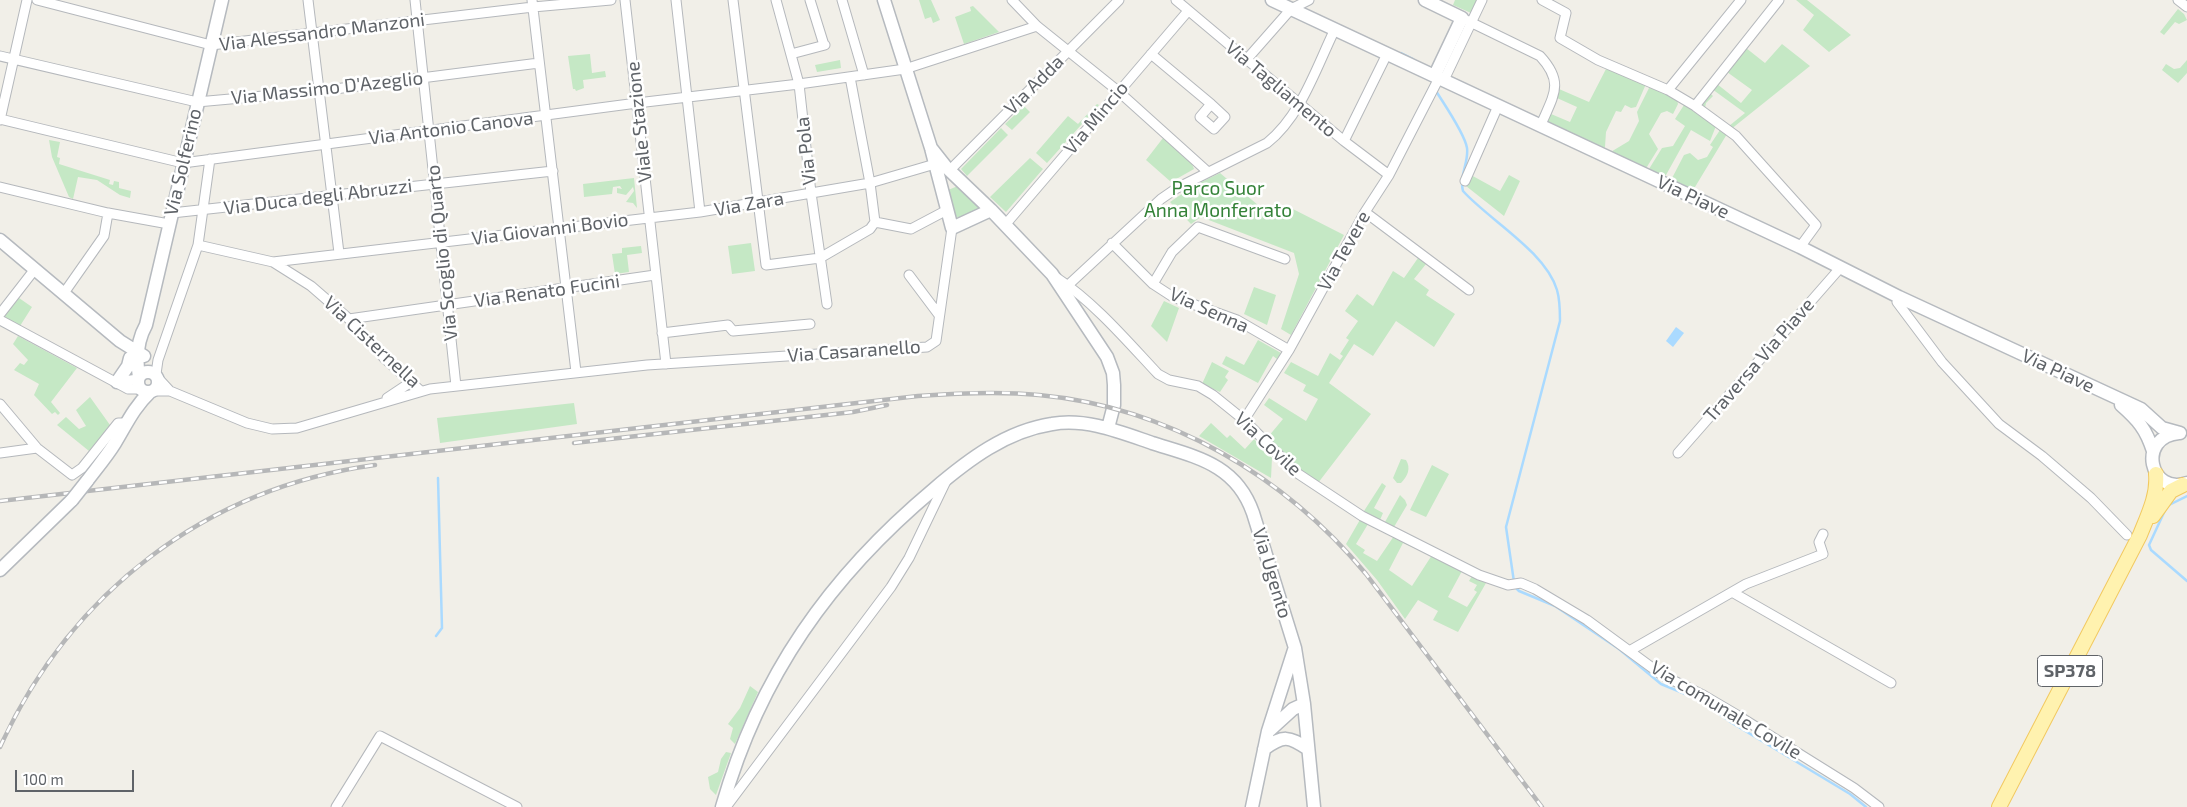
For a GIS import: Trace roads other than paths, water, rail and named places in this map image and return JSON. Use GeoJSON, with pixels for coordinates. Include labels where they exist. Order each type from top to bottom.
{"type":"FeatureCollection","features":[{"type":"Feature","properties":{"kind":"main road","name":"SP378"},"geometry":{"type":"LineString","coordinates":[[1999,807],[2134,535],[2153,502],[2157,485],[2156,474]]}},
{"type":"Feature","properties":{"kind":"main road","name":"SP378"},"geometry":{"type":"LineString","coordinates":[[2134,535],[2171,491],[2185,484]]}},
{"type":"Feature","properties":{"kind":"street"},"geometry":{"type":"LineString","coordinates":[[0,119],[27,0]]}},
{"type":"Feature","properties":{"kind":"street","name":"Via Alessandro Manzoni"},"geometry":{"type":"LineString","coordinates":[[37,0],[211,45],[418,21],[532,4],[611,0]]}},
{"type":"Feature","properties":{"kind":"street","name":"Via Solferino"},"geometry":{"type":"LineString","coordinates":[[137,355],[148,336],[146,325],[222,0]]}},
{"type":"Feature","properties":{"kind":"street"},"geometry":{"type":"LineString","coordinates":[[308,0],[339,253]]}},
{"type":"Feature","properties":{"kind":"street","name":"Via Scoglio di Quarto"},"geometry":{"type":"LineString","coordinates":[[415,0],[456,386]]}},
{"type":"Feature","properties":{"kind":"street","name":"Viale Stazione"},"geometry":{"type":"LineString","coordinates":[[625,0],[666,364]]}},
{"type":"Feature","properties":{"kind":"street"},"geometry":{"type":"LineString","coordinates":[[676,0],[700,212]]}},
{"type":"Feature","properties":{"kind":"street"},"geometry":{"type":"LineString","coordinates":[[733,0],[766,265],[820,258],[870,229],[874,222],[870,183],[850,77]]}},
{"type":"Feature","properties":{"kind":"street","name":"Via Pola"},"geometry":{"type":"LineString","coordinates":[[776,0],[799,84],[811,193],[827,304]]}},
{"type":"Feature","properties":{"kind":"street"},"geometry":{"type":"LineString","coordinates":[[791,54],[824,45],[810,0]]}},
{"type":"Feature","properties":{"kind":"street"},"geometry":{"type":"LineString","coordinates":[[842,0],[864,75]]}},
{"type":"Feature","properties":{"kind":"street"},"geometry":{"type":"LineString","coordinates":[[884,0],[936,164],[952,228],[991,210]]}},
{"type":"Feature","properties":{"kind":"street"},"geometry":{"type":"LineString","coordinates":[[1012,0],[1038,26],[1118,92],[1208,172]]}},
{"type":"Feature","properties":{"kind":"street","name":"Via Adda"},"geometry":{"type":"LineString","coordinates":[[950,170],[1120,0]]}},
{"type":"Feature","properties":{"kind":"street","name":"Via Tagliamento"},"geometry":{"type":"LineString","coordinates":[[1176,0],[1344,141],[1389,175]]}},
{"type":"Feature","properties":{"kind":"street","name":"Via Piave"},"geometry":{"type":"LineString","coordinates":[[1272,0],[1800,247],[1899,296],[2142,410],[2162,428],[2183,433]]}},
{"type":"Feature","properties":{"kind":"street"},"geometry":{"type":"LineString","coordinates":[[1247,59],[1292,9],[1309,0]]}},
{"type":"Feature","properties":{"kind":"street"},"geometry":{"type":"LineString","coordinates":[[1426,0],[1540,56],[1549,66],[1554,76],[1555,92],[1543,120]]}},
{"type":"Feature","properties":{"kind":"street"},"geometry":{"type":"LineString","coordinates":[[1440,78],[1467,20],[1482,0]]}},
{"type":"Feature","properties":{"kind":"street"},"geometry":{"type":"LineString","coordinates":[[1542,0],[1566,13],[1560,38],[1598,60],[1668,90],[1695,106],[1736,136],[1816,226],[1800,247]]}},
{"type":"Feature","properties":{"kind":"street"},"geometry":{"type":"LineString","coordinates":[[1668,90],[1741,0]]}},
{"type":"Feature","properties":{"kind":"street"},"geometry":{"type":"LineString","coordinates":[[1695,106],[1779,0]]}},
{"type":"Feature","properties":{"kind":"street"},"geometry":{"type":"LineString","coordinates":[[2178,0],[2187,8]]}},
{"type":"Feature","properties":{"kind":"street"},"geometry":{"type":"LineString","coordinates":[[532,4],[554,171],[564,287],[576,372]]}},
{"type":"Feature","properties":{"kind":"street","name":"Via Mincio"},"geometry":{"type":"LineString","coordinates":[[1005,225],[1188,11]]}},
{"type":"Feature","properties":{"kind":"street","name":"Via Antonio Canova"},"geometry":{"type":"LineString","coordinates":[[0,119],[183,163],[906,69],[1038,26]]}},
{"type":"Feature","properties":{"kind":"street"},"geometry":{"type":"LineString","coordinates":[[1108,428],[1114,394],[1111,366],[1065,288],[1161,199],[1208,172],[1267,143],[1281,131],[1299,103],[1334,30]]}},
{"type":"Feature","properties":{"kind":"street"},"geometry":{"type":"LineString","coordinates":[[1151,54],[1211,104]]}},
{"type":"Feature","properties":{"kind":"street"},"geometry":{"type":"LineString","coordinates":[[1344,141],[1387,54]]}},
{"type":"Feature","properties":{"kind":"street","name":"Via Massimo D'Azeglio"},"geometry":{"type":"LineString","coordinates":[[0,56],[197,102],[319,91],[540,63]]}},
{"type":"Feature","properties":{"kind":"street","name":"Via Tevere"},"geometry":{"type":"LineString","coordinates":[[1244,420],[1289,350],[1365,212],[1389,175],[1440,78]]}},
{"type":"Feature","properties":{"kind":"street"},"geometry":{"type":"LineString","coordinates":[[1465,181],[1498,106]]}},
{"type":"Feature","properties":{"kind":"street","name":"Via Covile"},"geometry":{"type":"LineString","coordinates":[[931,148],[1065,288],[1158,374],[1169,380],[1198,386],[1213,395],[1244,420],[1297,472],[1362,516],[1479,575],[1508,585],[1521,583]]}},
{"type":"Feature","properties":{"kind":"street"},"geometry":{"type":"LineString","coordinates":[[0,570],[72,500],[88,481],[114,444],[126,421],[140,401],[146,381],[158,360],[198,245],[210,160]]}},
{"type":"Feature","properties":{"kind":"street","name":"Via Zara"},"geometry":{"type":"LineString","coordinates":[[649,218],[759,203],[870,183],[936,164]]}},
{"type":"Feature","properties":{"kind":"street","name":"Via Duca degli Abruzzi"},"geometry":{"type":"LineString","coordinates":[[0,187],[108,213],[170,218],[203,210],[331,194],[554,171]]}},
{"type":"Feature","properties":{"kind":"street"},"geometry":{"type":"LineString","coordinates":[[941,187],[960,180]]}},
{"type":"Feature","properties":{"kind":"street"},"geometry":{"type":"LineString","coordinates":[[874,222],[911,229],[947,210]]}},
{"type":"Feature","properties":{"kind":"street"},"geometry":{"type":"LineString","coordinates":[[1365,212],[1470,290]]}},
{"type":"Feature","properties":{"kind":"street"},"geometry":{"type":"LineString","coordinates":[[64,293],[104,236],[108,213]]}},
{"type":"Feature","properties":{"kind":"street","name":"Via Giovanni Bovio"},"geometry":{"type":"LineString","coordinates":[[273,262],[649,218]]}},
{"type":"Feature","properties":{"kind":"street"},"geometry":{"type":"LineString","coordinates":[[1154,284],[1172,252],[1198,226],[1285,259]]}},
{"type":"Feature","properties":{"kind":"street","name":"Via Casaranello"},"geometry":{"type":"LineString","coordinates":[[666,364],[928,347],[936,341],[952,228]]}},
{"type":"Feature","properties":{"kind":"street"},"geometry":{"type":"LineString","coordinates":[[0,240],[137,355],[146,381]]}},
{"type":"Feature","properties":{"kind":"street","name":"Via Senna"},"geometry":{"type":"LineString","coordinates":[[1112,243],[1154,284],[1173,297],[1236,320],[1289,350]]}},
{"type":"Feature","properties":{"kind":"street","name":"Via Cisternella"},"geometry":{"type":"LineString","coordinates":[[198,245],[273,262],[311,286],[349,319],[385,359],[421,391],[576,372],[666,364]]}},
{"type":"Feature","properties":{"kind":"street","name":"Traversa Via Piave"},"geometry":{"type":"LineString","coordinates":[[1678,453],[1841,267]]}},
{"type":"Feature","properties":{"kind":"street"},"geometry":{"type":"LineString","coordinates":[[0,314],[35,269]]}},
{"type":"Feature","properties":{"kind":"street","name":"Via Renato Fucini"},"geometry":{"type":"LineString","coordinates":[[349,319],[655,275]]}},
{"type":"Feature","properties":{"kind":"street"},"geometry":{"type":"LineString","coordinates":[[909,275],[940,314]]}},
{"type":"Feature","properties":{"kind":"street"},"geometry":{"type":"LineString","coordinates":[[1899,296],[1897,302],[1942,362],[2000,424],[2042,456],[2134,535]]}},
{"type":"Feature","properties":{"kind":"street"},"geometry":{"type":"LineString","coordinates":[[0,320],[128,389],[146,381],[247,423],[272,429],[296,428],[421,391]]}},
{"type":"Feature","properties":{"kind":"street"},"geometry":{"type":"LineString","coordinates":[[662,333],[728,325],[734,331],[810,324]]}},
{"type":"Feature","properties":{"kind":"street"},"geometry":{"type":"LineString","coordinates":[[117,382],[137,355]]}},
{"type":"Feature","properties":{"kind":"street"},"geometry":{"type":"LineString","coordinates":[[378,404],[411,382]]}},
{"type":"Feature","properties":{"kind":"street","name":"Via Piave"},"geometry":{"type":"LineString","coordinates":[[2111,396],[2139,420],[2148,436],[2153,451]]}},
{"type":"Feature","properties":{"kind":"street"},"geometry":{"type":"LineString","coordinates":[[0,404],[37,448],[72,475],[82,468],[118,423],[126,421]]}},
{"type":"Feature","properties":{"kind":"street","name":"Via Ugento"},"geometry":{"type":"LineString","coordinates":[[724,807],[728,785],[755,714],[787,655],[804,629],[859,558],[896,521],[947,477],[999,442],[1031,428],[1067,423],[1108,428],[1207,460],[1224,471],[1238,485],[1254,513],[1295,648],[1304,704],[1314,807]]}},
{"type":"Feature","properties":{"kind":"street"},"geometry":{"type":"LineString","coordinates":[[2153,451],[2163,437],[2183,433]]}},
{"type":"Feature","properties":{"kind":"street"},"geometry":{"type":"LineString","coordinates":[[0,453],[37,448]]}},
{"type":"Feature","properties":{"kind":"street","name":"SP378"},"geometry":{"type":"LineString","coordinates":[[2153,451],[2153,467],[2156,474],[2168,484],[2185,484]]}},
{"type":"Feature","properties":{"kind":"street"},"geometry":{"type":"LineString","coordinates":[[724,807],[891,587],[905,564],[947,477]]}},
{"type":"Feature","properties":{"kind":"street"},"geometry":{"type":"LineString","coordinates":[[1631,650],[1746,584],[1823,554],[1819,542],[1823,534]]}},
{"type":"Feature","properties":{"kind":"street","name":"Via comunale Covile"},"geometry":{"type":"LineString","coordinates":[[1521,583],[1535,588],[1579,615],[1631,650],[1662,674],[1703,694],[1854,788],[1879,807]]}},
{"type":"Feature","properties":{"kind":"street"},"geometry":{"type":"LineString","coordinates":[[1732,592],[1891,683]]}},
{"type":"Feature","properties":{"kind":"street"},"geometry":{"type":"LineString","coordinates":[[1252,807],[1268,732],[1295,648]]}},
{"type":"Feature","properties":{"kind":"street"},"geometry":{"type":"LineString","coordinates":[[1268,732],[1293,709],[1304,704]]}},
{"type":"Feature","properties":{"kind":"street"},"geometry":{"type":"LineString","coordinates":[[336,807],[380,736],[517,807]]}},
{"type":"Feature","properties":{"kind":"street"},"geometry":{"type":"LineString","coordinates":[[1264,749],[1280,738],[1293,739],[1308,750]]}},
{"type":"Feature","properties":{"kind":"water"},"geometry":{"type":"Polygon","coordinates":[[[1676,327],[1684,333],[1673,347],[1666,341],[1676,327]]]}},
{"type":"Feature","properties":{"kind":"waterway"},"geometry":{"type":"LineString","coordinates":[[1401,53],[1413,59]]}},
{"type":"Feature","properties":{"kind":"waterway"},"geometry":{"type":"LineString","coordinates":[[1436,91],[1454,119],[1467,148],[1467,159],[1462,180],[1463,191],[1529,249],[1541,262],[1551,276],[1559,298],[1560,321],[1506,527],[1514,582]]}},
{"type":"Feature","properties":{"kind":"waterway"},"geometry":{"type":"LineString","coordinates":[[436,636],[442,628],[438,478]]}},
{"type":"Feature","properties":{"kind":"waterway"},"geometry":{"type":"LineString","coordinates":[[2187,496],[2167,506],[2149,545],[2151,550],[2187,581]]}},
{"type":"Feature","properties":{"kind":"waterway"},"geometry":{"type":"LineString","coordinates":[[1515,587],[1519,591],[1555,606],[1619,649],[1661,684],[1700,700],[1732,723],[1850,794],[1866,807]]}},
{"type":"Feature","properties":{"kind":"railway"},"geometry":{"type":"LineString","coordinates":[[0,501],[918,396],[1009,393],[1087,402],[1133,414],[1178,431],[1220,452],[1261,477],[1299,506],[1334,539],[1366,574],[1542,807]]}},
{"type":"Feature","properties":{"kind":"railway"},"geometry":{"type":"LineString","coordinates":[[574,443],[853,412],[887,405]]}},
{"type":"Feature","properties":{"kind":"railway"},"geometry":{"type":"LineString","coordinates":[[0,747],[30,691],[65,641],[105,596],[151,556],[201,523],[255,497],[313,477],[375,465]]}},
{"type":"Feature","properties":{"kind":"park label","name":"Parco Suor Anna Monferrato"},"geometry":{"type":"Point","coordinates":[1218,200]}}]}
